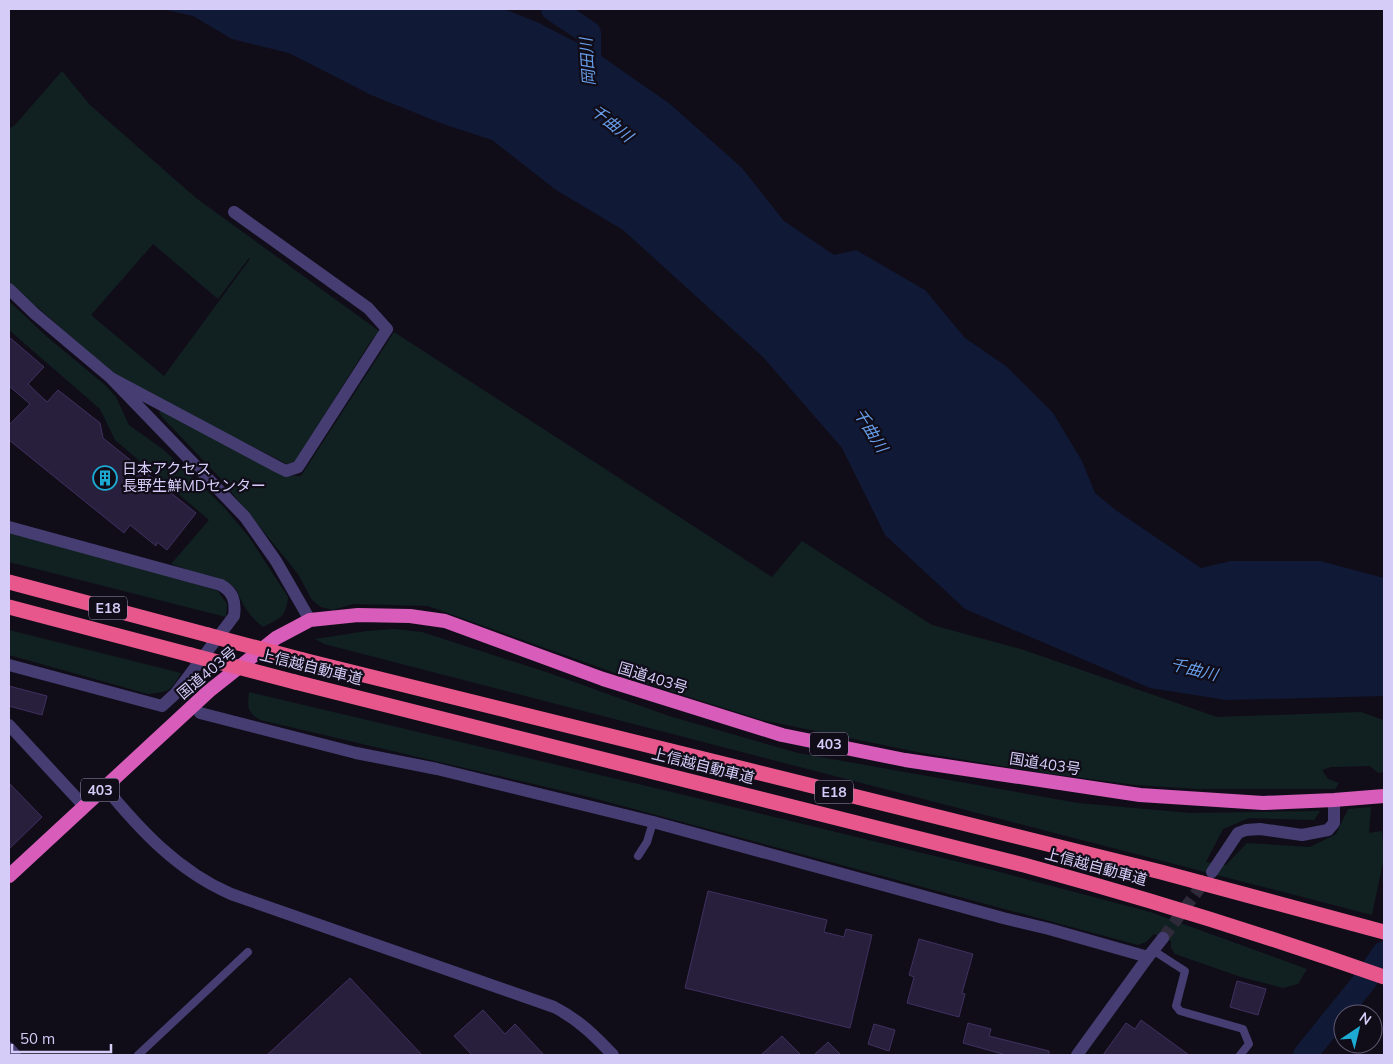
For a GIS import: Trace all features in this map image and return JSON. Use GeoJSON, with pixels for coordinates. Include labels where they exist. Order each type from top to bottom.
{"type":"FeatureCollection","features":[{"type":"Feature","properties":{"kind":"highway","name":"上信越自動車道"},"geometry":{"type":"LineString","coordinates":[[9,582],[303,660],[1152,870],[1384,932]]}},
{"type":"Feature","properties":{"kind":"highway","name":"上信越自動車道"},"geometry":{"type":"LineString","coordinates":[[9,607],[295,682],[1132,894],[1226,923],[1384,977]]}},
{"type":"Feature","properties":{"kind":"highway","name":"国道403号"},"geometry":{"type":"LineString","coordinates":[[9,876],[104,786],[233,671],[276,638],[310,620],[358,615],[410,616],[445,621],[603,679],[782,735],[905,760],[1140,795],[1263,803],[1381,796]]}},
{"type":"Feature","properties":{"kind":"street"},"geometry":{"type":"LineString","coordinates":[[111,378],[286,471],[298,467],[387,329],[368,308],[234,212]]}},
{"type":"Feature","properties":{"kind":"street"},"geometry":{"type":"LineString","coordinates":[[9,289],[35,314],[111,378],[245,517],[276,561],[310,620]]}},
{"type":"Feature","properties":{"kind":"street"},"geometry":{"type":"LineString","coordinates":[[9,527],[221,585],[230,590],[236,606],[234,616],[175,694],[162,706],[9,665]]}},
{"type":"Feature","properties":{"kind":"street"},"geometry":{"type":"LineString","coordinates":[[200,713],[356,753],[437,769],[653,822],[1003,918],[1151,954]]}},
{"type":"Feature","properties":{"kind":"street"},"geometry":{"type":"LineString","coordinates":[[9,725],[84,806]]}},
{"type":"Feature","properties":{"kind":"street"},"geometry":{"type":"LineString","coordinates":[[104,786],[164,851],[180,865],[212,886],[230,894],[554,1007],[569,1014],[582,1024],[613,1055]]}},
{"type":"Feature","properties":{"kind":"street"},"geometry":{"type":"LineString","coordinates":[[1212,872],[1238,833],[1246,830],[1260,829],[1302,835],[1328,830],[1334,823],[1334,800]]}},
{"type":"Feature","properties":{"kind":"street"},"geometry":{"type":"LineString","coordinates":[[1077,1055],[1163,938]]}},
{"type":"Feature","properties":{"kind":"street"},"geometry":{"type":"LineString","coordinates":[[9,1048],[15,1055]]}},
{"type":"Feature","properties":{"kind":"lane"},"geometry":{"type":"LineString","coordinates":[[638,856],[647,842],[653,822]]}},
{"type":"Feature","properties":{"kind":"lane"},"geometry":{"type":"LineString","coordinates":[[138,1055],[248,952]]}},
{"type":"Feature","properties":{"kind":"lane"},"geometry":{"type":"LineString","coordinates":[[1151,954],[1185,971],[1176,1006],[1180,1012],[1243,1029],[1249,1044],[1240,1055]]}},
{"type":"Feature","properties":{"kind":"shaded area"},"geometry":{"type":"Polygon","coordinates":[[[62,71],[90,105],[196,198],[379,331],[294,463],[287,464],[119,379],[9,282],[9,129],[15,125],[62,71]],[[153,244],[91,315],[164,376],[249,258],[218,299],[153,244]]]}},
{"type":"Feature","properties":{"kind":"shaded area"},"geometry":{"type":"Polygon","coordinates":[[[9,301],[46,336],[105,385],[116,397],[129,425],[164,450],[223,506],[249,537],[288,597],[286,609],[281,616],[263,627],[248,612],[233,586],[213,576],[200,574],[171,564],[209,520],[115,440],[100,409],[9,330],[9,301]]]}},
{"type":"Feature","properties":{"kind":"shaded area"},"geometry":{"type":"Polygon","coordinates":[[[394,332],[772,577],[802,541],[932,625],[1021,649],[1217,717],[1361,712],[1383,720],[1383,772],[1378,773],[1370,766],[1331,767],[1322,770],[1328,779],[1339,783],[1335,789],[1198,789],[1136,785],[1045,773],[917,752],[762,720],[632,679],[428,606],[353,604],[333,610],[321,607],[312,600],[298,574],[220,478],[159,412],[162,409],[282,475],[301,476],[394,332]]]}},
{"type":"Feature","properties":{"kind":"shaded area"},"geometry":{"type":"Polygon","coordinates":[[[9,532],[104,556],[218,591],[227,604],[226,617],[9,562],[9,532]]]}},
{"type":"Feature","properties":{"kind":"shaded area"},"geometry":{"type":"Polygon","coordinates":[[[394,629],[422,632],[549,673],[669,716],[798,753],[1078,803],[1190,813],[1320,811],[1314,820],[1249,818],[1223,829],[1206,862],[1226,865],[1247,843],[1310,847],[1336,834],[1348,809],[1371,807],[1369,833],[1382,831],[1384,857],[1372,915],[324,644],[315,639],[394,629]]]}},
{"type":"Feature","properties":{"kind":"shaded area"},"geometry":{"type":"Polygon","coordinates":[[[9,630],[181,673],[168,690],[148,694],[9,655],[9,630]]]}},
{"type":"Feature","properties":{"kind":"shaded area"},"geometry":{"type":"Polygon","coordinates":[[[249,692],[992,870],[1150,912],[1307,969],[1298,984],[1283,988],[1241,977],[1175,954],[1171,948],[1171,941],[1154,934],[1146,942],[1138,945],[593,798],[260,720],[250,711],[249,692]]]}},
{"type":"Feature","properties":{"kind":"water","name":"千曲川"},"geometry":{"type":"Polygon","coordinates":[[[162,9],[504,9],[539,23],[597,53],[670,104],[742,168],[784,221],[834,255],[856,250],[925,290],[965,338],[1006,366],[1053,413],[1082,461],[1095,493],[1117,511],[1201,568],[1231,561],[1320,561],[1384,578],[1384,696],[1226,700],[1150,688],[965,609],[885,535],[842,448],[763,357],[623,230],[556,190],[492,140],[443,124],[371,95],[289,53],[232,39],[193,16],[162,9]]]}},
{"type":"Feature","properties":{"kind":"building","name":"日本アクセス 長野生鮮MDセンター"},"geometry":{"type":"Polygon","coordinates":[[[9,337],[44,367],[28,384],[47,402],[58,390],[100,423],[103,438],[196,513],[167,550],[157,542],[156,546],[130,525],[124,533],[9,440],[9,425],[30,404],[9,386],[9,337]]]}},
{"type":"Feature","properties":{"kind":"building"},"geometry":{"type":"Polygon","coordinates":[[[9,686],[47,696],[42,715],[9,706],[9,686]]]}},
{"type":"Feature","properties":{"kind":"building"},"geometry":{"type":"Polygon","coordinates":[[[9,783],[42,817],[9,849],[9,783]]]}},
{"type":"Feature","properties":{"kind":"building"},"geometry":{"type":"Polygon","coordinates":[[[708,891],[827,920],[824,932],[844,937],[846,929],[872,935],[850,1028],[685,988],[708,891]]]}},
{"type":"Feature","properties":{"kind":"building"},"geometry":{"type":"Polygon","coordinates":[[[919,939],[973,954],[962,993],[965,994],[959,1017],[907,1003],[914,977],[909,975],[919,939]]]}},
{"type":"Feature","properties":{"kind":"building"},"geometry":{"type":"Polygon","coordinates":[[[350,978],[422,1055],[267,1055],[350,978]]]}},
{"type":"Feature","properties":{"kind":"building"},"geometry":{"type":"Polygon","coordinates":[[[1237,981],[1266,989],[1258,1015],[1230,1007],[1237,981]]]}},
{"type":"Feature","properties":{"kind":"building"},"geometry":{"type":"Polygon","coordinates":[[[483,1010],[505,1034],[515,1024],[544,1055],[472,1055],[454,1036],[483,1010]]]}},
{"type":"Feature","properties":{"kind":"building"},"geometry":{"type":"Polygon","coordinates":[[[1141,1020],[1189,1055],[1103,1055],[1126,1023],[1135,1029],[1141,1020]]]}},
{"type":"Feature","properties":{"kind":"building"},"geometry":{"type":"Polygon","coordinates":[[[968,1023],[991,1029],[989,1036],[1049,1051],[1049,1055],[1006,1055],[963,1043],[968,1023]]]}},
{"type":"Feature","properties":{"kind":"building"},"geometry":{"type":"Polygon","coordinates":[[[874,1024],[895,1030],[889,1051],[868,1044],[874,1024]]]}},
{"type":"Feature","properties":{"kind":"building"},"geometry":{"type":"Polygon","coordinates":[[[782,1036],[801,1055],[761,1055],[782,1036]]]}},
{"type":"Feature","properties":{"kind":"building"},"geometry":{"type":"Polygon","coordinates":[[[828,1042],[841,1055],[814,1055],[828,1042]]]}},
{"type":"Feature","properties":{"kind":"waterway","name":"岡田川"},"geometry":{"type":"LineString","coordinates":[[553,9],[589,33],[589,80]]}},
{"type":"Feature","properties":{"kind":"waterway"},"geometry":{"type":"LineString","coordinates":[[1305,1055],[1364,982],[1384,953]]}},
{"type":"Feature","properties":{"kind":"tunnel"},"geometry":{"type":"LineString","coordinates":[[1163,938],[1207,878]]}},
{"type":"Feature","properties":{"kind":"place","name":"日本アクセス 長野生鮮MDセンター"},"geometry":{"type":"Point","coordinates":[105,478]}}]}
